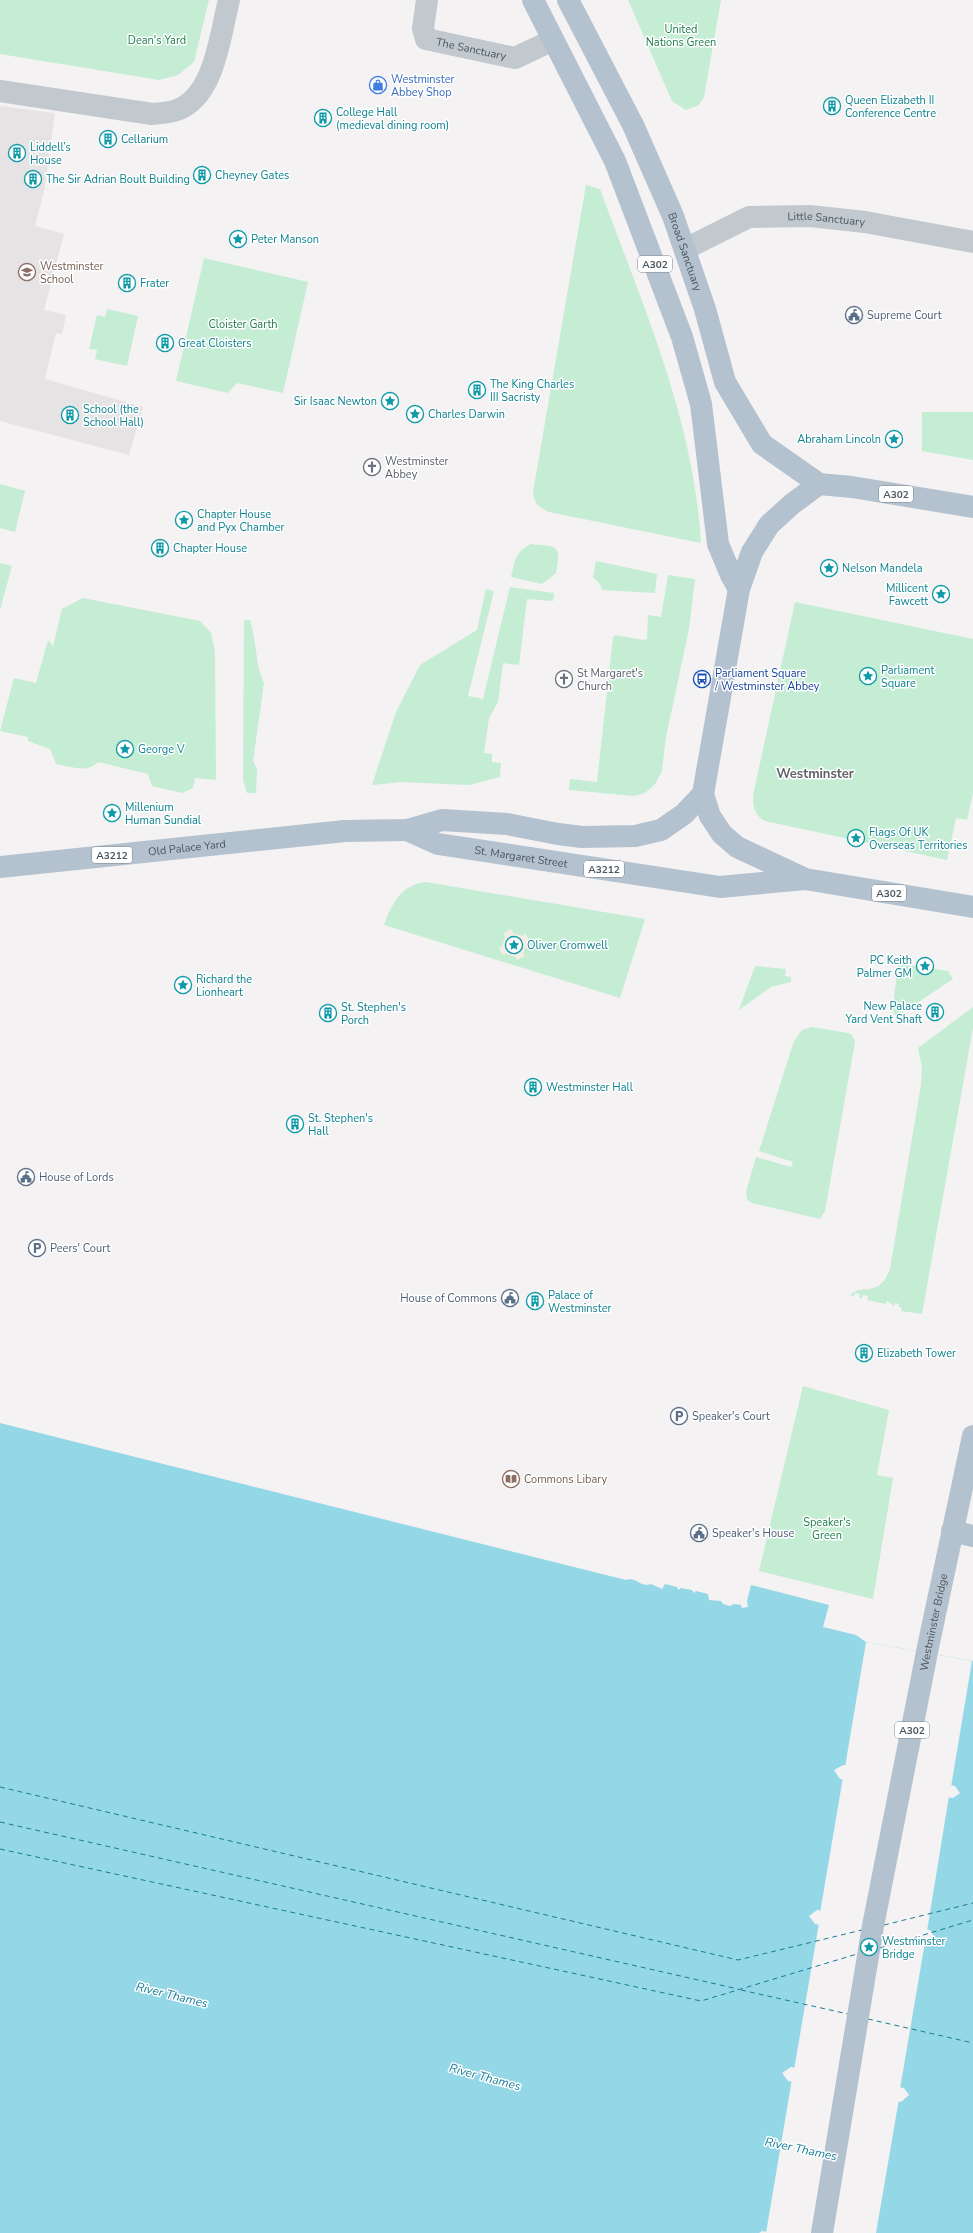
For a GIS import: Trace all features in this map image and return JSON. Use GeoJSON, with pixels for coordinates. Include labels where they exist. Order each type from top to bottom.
{"type":"FeatureCollection","features":[{"type":"Feature","properties":{"kind":"main road","name":"A302"},"geometry":{"type":"LineString","coordinates":[[533,0],[615,161],[682,337],[701,404],[718,544],[731,575],[739,589]]}},
{"type":"Feature","properties":{"kind":"main road","name":"Broad Sanctuary"},"geometry":{"type":"LineString","coordinates":[[568,0],[633,125],[673,216],[704,308],[725,382],[742,413],[762,444],[819,484]]}},
{"type":"Feature","properties":{"kind":"main road","name":"A302"},"geometry":{"type":"LineString","coordinates":[[973,507],[852,487],[819,484],[792,504],[769,525],[752,552],[739,589],[704,794],[710,816],[727,838],[737,847],[805,879],[973,907]]}},
{"type":"Feature","properties":{"kind":"main road","name":"St. Margaret Street"},"geometry":{"type":"LineString","coordinates":[[301,835],[374,829],[407,830],[442,820],[507,824],[582,837],[635,836],[661,830],[684,814],[704,794]]}},
{"type":"Feature","properties":{"kind":"main road","name":"St. Margaret Street"},"geometry":{"type":"LineString","coordinates":[[407,830],[438,844],[720,887],[805,879]]}},
{"type":"Feature","properties":{"kind":"main road","name":"Old Palace Yard"},"geometry":{"type":"LineString","coordinates":[[0,867],[301,835]]}},
{"type":"Feature","properties":{"kind":"main road","name":"A302"},"geometry":{"type":"LineString","coordinates":[[963,1534],[973,1436]]}},
{"type":"Feature","properties":{"kind":"main road","name":"Westminster Bridge"},"geometry":{"type":"LineString","coordinates":[[822,2233],[873,1926],[927,1653],[963,1534]]}},
{"type":"Feature","properties":{"kind":"street"},"geometry":{"type":"LineString","coordinates":[[0,91],[152,114],[177,110],[198,95],[211,74],[228,0]]}},
{"type":"Feature","properties":{"kind":"street","name":"The Sanctuary"},"geometry":{"type":"LineString","coordinates":[[427,0],[423,28],[426,39],[515,58],[553,40]]}},
{"type":"Feature","properties":{"kind":"street","name":"Little Sanctuary"},"geometry":{"type":"LineString","coordinates":[[685,249],[749,218],[810,216],[865,222],[973,242]]}},
{"type":"Feature","properties":{"kind":"shaded area","name":"Westminster School"},"geometry":{"type":"Polygon","coordinates":[[[0,106],[55,113],[44,191],[35,226],[64,234],[44,310],[66,315],[62,334],[56,333],[45,379],[143,407],[129,455],[0,421],[0,106]]]}},
{"type":"Feature","properties":{"kind":"green space","name":"Dean's Yard"},"geometry":{"type":"Polygon","coordinates":[[[0,0],[209,0],[194,62],[178,75],[159,80],[0,54],[0,0]]]}},
{"type":"Feature","properties":{"kind":"green space","name":"United Nations Green"},"geometry":{"type":"Polygon","coordinates":[[[628,0],[721,0],[704,97],[699,105],[686,110],[672,101],[628,0]]]}},
{"type":"Feature","properties":{"kind":"green space"},"geometry":{"type":"Polygon","coordinates":[[[586,185],[600,189],[664,363],[688,452],[696,497],[701,543],[549,512],[540,507],[535,499],[533,492],[586,185]]]}},
{"type":"Feature","properties":{"kind":"green space","name":"Cloister Garth"},"geometry":{"type":"Polygon","coordinates":[[[204,258],[308,282],[283,393],[237,383],[228,393],[176,381],[204,258]]]}},
{"type":"Feature","properties":{"kind":"green space"},"geometry":{"type":"Polygon","coordinates":[[[107,309],[138,316],[127,366],[95,359],[97,350],[89,349],[97,315],[105,317],[107,309]]]}},
{"type":"Feature","properties":{"kind":"green space"},"geometry":{"type":"Polygon","coordinates":[[[922,412],[973,412],[973,460],[922,451],[922,412]]]}},
{"type":"Feature","properties":{"kind":"green space"},"geometry":{"type":"Polygon","coordinates":[[[0,484],[25,491],[15,532],[0,528],[0,484]]]}},
{"type":"Feature","properties":{"kind":"green space"},"geometry":{"type":"Polygon","coordinates":[[[531,544],[552,547],[556,549],[557,552],[558,557],[556,573],[542,584],[511,577],[516,558],[522,550],[531,544]]]}},
{"type":"Feature","properties":{"kind":"green space"},"geometry":{"type":"Polygon","coordinates":[[[596,561],[657,574],[655,593],[602,590],[600,584],[593,577],[596,561]]]}},
{"type":"Feature","properties":{"kind":"green space"},"geometry":{"type":"Polygon","coordinates":[[[0,563],[12,566],[0,610],[0,563]]]}},
{"type":"Feature","properties":{"kind":"green space"},"geometry":{"type":"Polygon","coordinates":[[[668,575],[695,579],[689,629],[666,737],[662,771],[655,784],[645,793],[634,796],[569,790],[570,779],[597,782],[613,637],[615,635],[644,640],[647,639],[648,615],[661,617],[668,575]]]}},
{"type":"Feature","properties":{"kind":"green space"},"geometry":{"type":"Polygon","coordinates":[[[510,587],[554,593],[553,601],[527,599],[519,665],[503,663],[498,702],[489,718],[484,753],[492,754],[492,762],[501,763],[500,777],[469,785],[403,782],[372,785],[396,712],[420,665],[477,630],[486,589],[494,591],[468,696],[483,699],[510,587]]]}},
{"type":"Feature","properties":{"kind":"green space"},"geometry":{"type":"Polygon","coordinates":[[[83,598],[200,621],[211,633],[215,651],[216,780],[195,778],[193,788],[182,793],[152,786],[148,774],[98,762],[89,768],[78,768],[56,764],[50,749],[28,741],[28,737],[0,731],[14,678],[36,683],[48,640],[53,646],[62,609],[83,598]]]}},
{"type":"Feature","properties":{"kind":"green space","name":"Parliament Square"},"geometry":{"type":"Polygon","coordinates":[[[795,602],[973,639],[973,793],[967,820],[956,818],[947,860],[765,821],[756,812],[753,804],[754,791],[795,602]]]}},
{"type":"Feature","properties":{"kind":"green space"},"geometry":{"type":"Polygon","coordinates":[[[244,620],[250,620],[259,670],[264,683],[253,761],[257,769],[256,793],[247,793],[243,780],[244,620]]]}},
{"type":"Feature","properties":{"kind":"green space"},"geometry":{"type":"Polygon","coordinates":[[[426,882],[645,919],[620,998],[384,925],[390,909],[399,896],[410,887],[426,882]]]}},
{"type":"Feature","properties":{"kind":"green space"},"geometry":{"type":"Polygon","coordinates":[[[898,963],[948,971],[953,979],[896,1017],[890,1004],[894,999],[898,963]]]}},
{"type":"Feature","properties":{"kind":"green space"},"geometry":{"type":"Polygon","coordinates":[[[755,966],[786,969],[785,976],[791,977],[791,982],[771,987],[739,1010],[755,966]]]}},
{"type":"Feature","properties":{"kind":"green space"},"geometry":{"type":"Polygon","coordinates":[[[973,1007],[973,1028],[922,1314],[901,1311],[902,1308],[899,1307],[899,1304],[895,1303],[894,1306],[887,1301],[886,1304],[867,1300],[868,1296],[863,1295],[862,1298],[859,1298],[860,1294],[855,1293],[854,1296],[850,1295],[860,1290],[870,1289],[881,1284],[886,1278],[890,1269],[921,1085],[922,1067],[918,1048],[973,1007]]]}},
{"type":"Feature","properties":{"kind":"green space"},"geometry":{"type":"Polygon","coordinates":[[[812,1027],[848,1033],[852,1035],[855,1042],[825,1211],[820,1219],[752,1203],[747,1200],[746,1192],[756,1157],[791,1167],[793,1162],[759,1151],[794,1041],[802,1030],[812,1027]]]}},
{"type":"Feature","properties":{"kind":"green space","name":"Speaker's Green"},"geometry":{"type":"Polygon","coordinates":[[[803,1386],[889,1410],[877,1475],[893,1478],[873,1599],[759,1571],[803,1386]]]}},
{"type":"Feature","properties":{"kind":"sand"},"geometry":{"type":"Polygon","coordinates":[[[511,929],[513,933],[522,936],[526,934],[530,942],[527,944],[523,953],[525,956],[517,960],[516,957],[506,954],[503,955],[499,948],[502,946],[505,937],[504,933],[511,929]]]}},
{"type":"Feature","properties":{"kind":"water","name":"River Thames"},"geometry":{"type":"Polygon","coordinates":[[[0,1423],[626,1580],[631,1579],[643,1584],[651,1584],[662,1589],[665,1584],[677,1587],[678,1590],[681,1588],[692,1590],[694,1593],[696,1591],[708,1594],[709,1600],[721,1601],[723,1604],[730,1606],[734,1604],[741,1605],[742,1608],[748,1607],[747,1601],[751,1585],[829,1605],[823,1627],[856,1635],[866,1642],[973,1661],[973,2233],[775,2233],[762,2231],[759,2233],[0,2233],[0,1423]],[[843,1765],[834,1770],[840,1779],[953,1798],[960,1793],[955,1786],[843,1765]],[[817,1910],[809,1916],[815,1924],[927,1944],[935,1938],[930,1930],[817,1910]],[[791,2067],[782,2073],[788,2081],[901,2102],[909,2095],[904,2088],[791,2067]]]}},
{"type":"Feature","properties":{"kind":"pier"},"geometry":{"type":"Polygon","coordinates":[[[866,1642],[972,1661],[951,1787],[845,1767],[866,1642]]]}},
{"type":"Feature","properties":{"kind":"pier"},"geometry":{"type":"Polygon","coordinates":[[[843,1777],[949,1796],[927,1931],[820,1913],[843,1777]]]}},
{"type":"Feature","properties":{"kind":"pier"},"geometry":{"type":"Polygon","coordinates":[[[819,1923],[925,1942],[900,2089],[794,2070],[819,1923]]]}},
{"type":"Feature","properties":{"kind":"pier"},"geometry":{"type":"Polygon","coordinates":[[[792,2079],[899,2099],[876,2233],[766,2233],[792,2079]]]}},
{"type":"Feature","properties":{"kind":"ferry route"},"geometry":{"type":"LineString","coordinates":[[0,1787],[738,1960],[862,1930]]}},
{"type":"Feature","properties":{"kind":"ferry route"},"geometry":{"type":"LineString","coordinates":[[0,1822],[738,1989]]}},
{"type":"Feature","properties":{"kind":"ferry route"},"geometry":{"type":"LineString","coordinates":[[0,1849],[701,2001],[857,1954]]}},
{"type":"Feature","properties":{"kind":"ferry route"},"geometry":{"type":"LineString","coordinates":[[884,1925],[973,1903]]}},
{"type":"Feature","properties":{"kind":"ferry route"},"geometry":{"type":"LineString","coordinates":[[880,1948],[973,1920]]}},
{"type":"Feature","properties":{"kind":"ferry route"},"geometry":{"type":"LineString","coordinates":[[741,1990],[848,2014]]}},
{"type":"Feature","properties":{"kind":"ferry route"},"geometry":{"type":"LineString","coordinates":[[868,2019],[973,2043]]}},
{"type":"Feature","properties":{"kind":"place","name":"Westminster Abbey Shop"},"geometry":{"type":"Point","coordinates":[378,85]}},
{"type":"Feature","properties":{"kind":"place","name":"Queen Elizabeth II Conference Centre"},"geometry":{"type":"Point","coordinates":[832,106]}},
{"type":"Feature","properties":{"kind":"place","name":"College Hall (medieval dining room)"},"geometry":{"type":"Point","coordinates":[323,118]}},
{"type":"Feature","properties":{"kind":"place","name":"Cellarium"},"geometry":{"type":"Point","coordinates":[108,139]}},
{"type":"Feature","properties":{"kind":"place","name":"Liddell’s House"},"geometry":{"type":"Point","coordinates":[17,153]}},
{"type":"Feature","properties":{"kind":"place","name":"Cheyney Gates"},"geometry":{"type":"Point","coordinates":[202,175]}},
{"type":"Feature","properties":{"kind":"place","name":"The Sir Adrian Boult Building"},"geometry":{"type":"Point","coordinates":[33,179]}},
{"type":"Feature","properties":{"kind":"place","name":"Peter Manson"},"geometry":{"type":"Point","coordinates":[238,239]}},
{"type":"Feature","properties":{"kind":"place","name":"Westminster School"},"geometry":{"type":"Point","coordinates":[27,272]}},
{"type":"Feature","properties":{"kind":"place","name":"Frater"},"geometry":{"type":"Point","coordinates":[127,283]}},
{"type":"Feature","properties":{"kind":"place","name":"Supreme Court"},"geometry":{"type":"Point","coordinates":[854,315]}},
{"type":"Feature","properties":{"kind":"place","name":"Great Cloisters"},"geometry":{"type":"Point","coordinates":[165,343]}},
{"type":"Feature","properties":{"kind":"place","name":"The King Charles III Sacristy"},"geometry":{"type":"Point","coordinates":[477,390]}},
{"type":"Feature","properties":{"kind":"place","name":"Sir Isaac Newton"},"geometry":{"type":"Point","coordinates":[390,401]}},
{"type":"Feature","properties":{"kind":"place","name":"Charles Darwin"},"geometry":{"type":"Point","coordinates":[415,414]}},
{"type":"Feature","properties":{"kind":"place","name":"School (the School Hall)"},"geometry":{"type":"Point","coordinates":[70,415]}},
{"type":"Feature","properties":{"kind":"place","name":"Abraham Lincoln"},"geometry":{"type":"Point","coordinates":[894,439]}},
{"type":"Feature","properties":{"kind":"place","name":"Westminster Abbey"},"geometry":{"type":"Point","coordinates":[372,467]}},
{"type":"Feature","properties":{"kind":"place","name":"Chapter House and Pyx Chamber"},"geometry":{"type":"Point","coordinates":[184,520]}},
{"type":"Feature","properties":{"kind":"place","name":"Chapter House"},"geometry":{"type":"Point","coordinates":[160,548]}},
{"type":"Feature","properties":{"kind":"place","name":"Nelson Mandela"},"geometry":{"type":"Point","coordinates":[829,568]}},
{"type":"Feature","properties":{"kind":"place","name":"Millicent Fawcett"},"geometry":{"type":"Point","coordinates":[941,594]}},
{"type":"Feature","properties":{"kind":"place","name":"Parliament Square"},"geometry":{"type":"Point","coordinates":[868,676]}},
{"type":"Feature","properties":{"kind":"place","name":"St Margaret's Church"},"geometry":{"type":"Point","coordinates":[564,679]}},
{"type":"Feature","properties":{"kind":"place","name":"Parliament Square / Westminster Abbey"},"geometry":{"type":"Point","coordinates":[702,679]}},
{"type":"Feature","properties":{"kind":"place","name":"George V"},"geometry":{"type":"Point","coordinates":[125,749]}},
{"type":"Feature","properties":{"kind":"place","name":"Millenium Human Sundial"},"geometry":{"type":"Point","coordinates":[112,813]}},
{"type":"Feature","properties":{"kind":"place","name":"Flags Of UK Overseas Territories"},"geometry":{"type":"Point","coordinates":[856,838]}},
{"type":"Feature","properties":{"kind":"place","name":"Oliver Cromwell"},"geometry":{"type":"Point","coordinates":[514,945]}},
{"type":"Feature","properties":{"kind":"place","name":"PC Keith Palmer GM"},"geometry":{"type":"Point","coordinates":[925,966]}},
{"type":"Feature","properties":{"kind":"place","name":"Richard the Lionheart"},"geometry":{"type":"Point","coordinates":[183,985]}},
{"type":"Feature","properties":{"kind":"place","name":"New Palace Yard Vent Shaft"},"geometry":{"type":"Point","coordinates":[935,1012]}},
{"type":"Feature","properties":{"kind":"place","name":"St. Stephen's Porch"},"geometry":{"type":"Point","coordinates":[328,1013]}},
{"type":"Feature","properties":{"kind":"place","name":"Westminster Hall"},"geometry":{"type":"Point","coordinates":[533,1087]}},
{"type":"Feature","properties":{"kind":"place","name":"St. Stephen's Hall"},"geometry":{"type":"Point","coordinates":[295,1124]}},
{"type":"Feature","properties":{"kind":"place","name":"House of Lords"},"geometry":{"type":"Point","coordinates":[26,1177]}},
{"type":"Feature","properties":{"kind":"place","name":"Peers' Court"},"geometry":{"type":"Point","coordinates":[37,1248]}},
{"type":"Feature","properties":{"kind":"place","name":"House of Commons"},"geometry":{"type":"Point","coordinates":[510,1298]}},
{"type":"Feature","properties":{"kind":"place","name":"Palace of Westminster"},"geometry":{"type":"Point","coordinates":[535,1301]}},
{"type":"Feature","properties":{"kind":"place","name":"Elizabeth Tower"},"geometry":{"type":"Point","coordinates":[864,1353]}},
{"type":"Feature","properties":{"kind":"place","name":"Speaker's Court"},"geometry":{"type":"Point","coordinates":[679,1416]}},
{"type":"Feature","properties":{"kind":"place","name":"Commons Libary"},"geometry":{"type":"Point","coordinates":[511,1479]}},
{"type":"Feature","properties":{"kind":"place","name":"Speaker's House"},"geometry":{"type":"Point","coordinates":[699,1533]}},
{"type":"Feature","properties":{"kind":"place","name":"Westminster Bridge"},"geometry":{"type":"Point","coordinates":[869,1947]}},
{"type":"Feature","properties":{"kind":"district","name":"Westminster"},"geometry":{"type":"Point","coordinates":[815,773]}}]}
